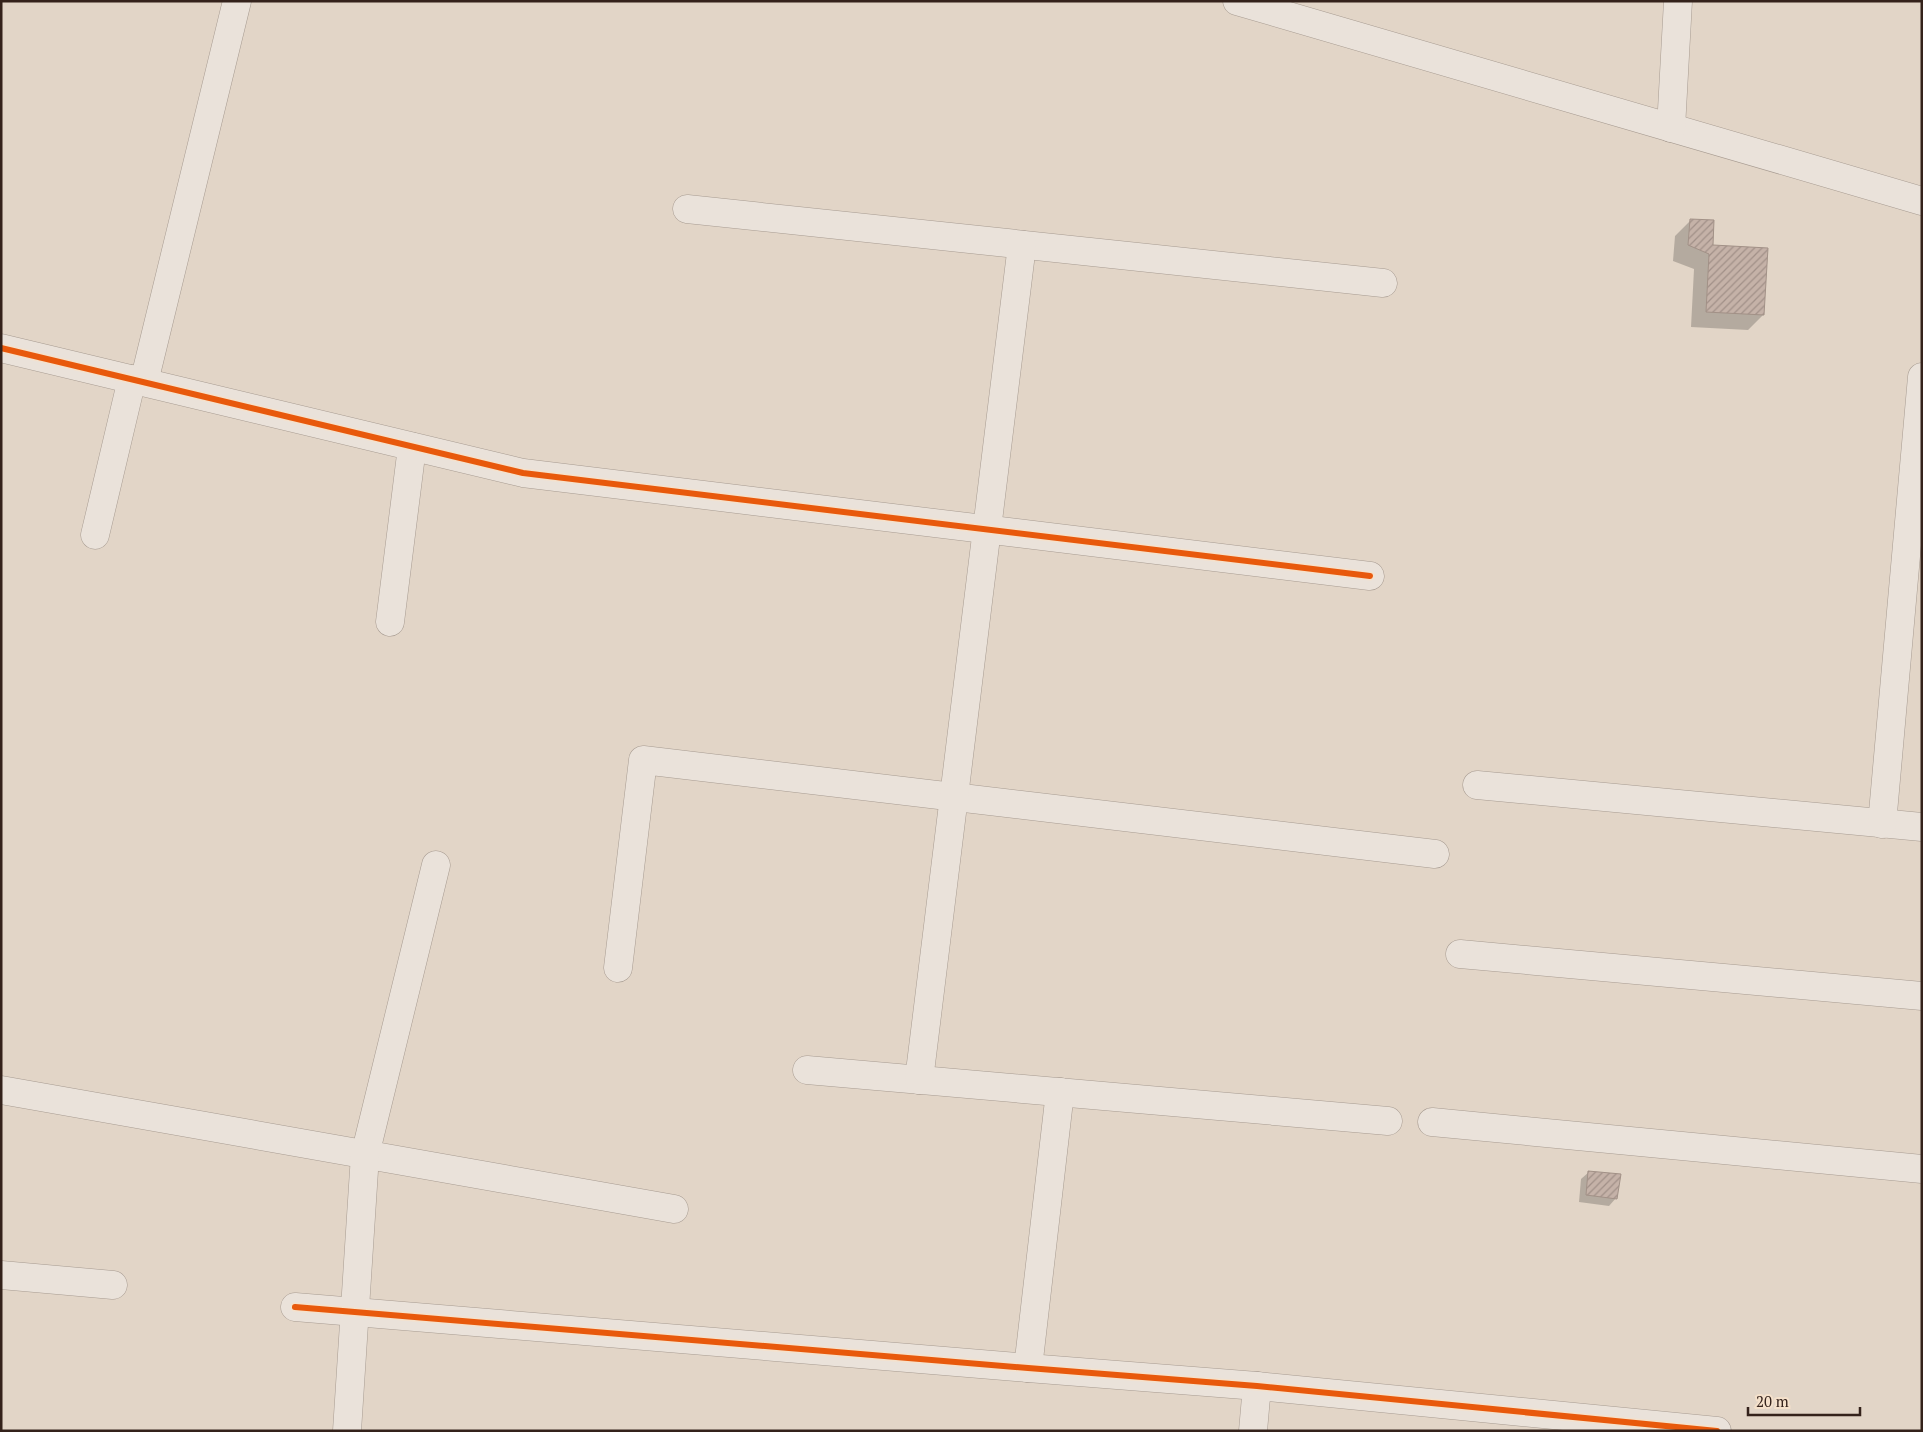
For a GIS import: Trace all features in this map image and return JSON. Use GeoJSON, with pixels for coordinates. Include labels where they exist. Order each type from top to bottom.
{"type":"FeatureCollection","features":[{"type":"Feature","properties":{"kind":"street"},"geometry":{"type":"LineString","coordinates":[[95,535],[138,381],[237,1]]}},
{"type":"Feature","properties":{"kind":"street"},"geometry":{"type":"LineString","coordinates":[[1237,1],[1922,201]]}},
{"type":"Feature","properties":{"kind":"street"},"geometry":{"type":"LineString","coordinates":[[1671,128],[1678,1]]}},
{"type":"Feature","properties":{"kind":"street"},"geometry":{"type":"LineString","coordinates":[[687,209],[1383,283]]}},
{"type":"Feature","properties":{"kind":"street"},"geometry":{"type":"LineString","coordinates":[[920,1080],[1022,245]]}},
{"type":"Feature","properties":{"kind":"street"},"geometry":{"type":"LineString","coordinates":[[1,348],[523,474],[1370,576]]}},
{"type":"Feature","properties":{"kind":"street"},"geometry":{"type":"LineString","coordinates":[[1882,824],[1922,377]]}},
{"type":"Feature","properties":{"kind":"street"},"geometry":{"type":"LineString","coordinates":[[390,622],[412,447]]}},
{"type":"Feature","properties":{"kind":"street"},"geometry":{"type":"LineString","coordinates":[[618,968],[643,760],[1435,854]]}},
{"type":"Feature","properties":{"kind":"street"},"geometry":{"type":"LineString","coordinates":[[1477,785],[1922,827]]}},
{"type":"Feature","properties":{"kind":"street"},"geometry":{"type":"LineString","coordinates":[[346,1431],[365,1154],[436,865]]}},
{"type":"Feature","properties":{"kind":"street"},"geometry":{"type":"LineString","coordinates":[[1460,954],[1922,996]]}},
{"type":"Feature","properties":{"kind":"street"},"geometry":{"type":"LineString","coordinates":[[807,1070],[1388,1121]]}},
{"type":"Feature","properties":{"kind":"street"},"geometry":{"type":"LineString","coordinates":[[1,1090],[674,1209]]}},
{"type":"Feature","properties":{"kind":"street"},"geometry":{"type":"LineString","coordinates":[[1028,1368],[1060,1092]]}},
{"type":"Feature","properties":{"kind":"street"},"geometry":{"type":"LineString","coordinates":[[1432,1122],[1922,1168]]}},
{"type":"Feature","properties":{"kind":"street"},"geometry":{"type":"LineString","coordinates":[[1,1274],[113,1285]]}},
{"type":"Feature","properties":{"kind":"street"},"geometry":{"type":"LineString","coordinates":[[295,1306],[1257,1386],[1717,1431]]}},
{"type":"Feature","properties":{"kind":"street"},"geometry":{"type":"LineString","coordinates":[[1253,1431],[1257,1386]]}},
{"type":"Feature","properties":{"kind":"building"},"geometry":{"type":"Polygon","coordinates":[[[1690,219],[1714,220],[1713,245],[1768,248],[1764,315],[1706,312],[1709,254],[1688,245],[1690,219]]]}},
{"type":"Feature","properties":{"kind":"building"},"geometry":{"type":"Polygon","coordinates":[[[1588,1171],[1621,1174],[1617,1199],[1586,1195],[1588,1171]]]}},
{"type":"Feature","properties":{"kind":"cycle path"},"geometry":{"type":"LineString","coordinates":[[1,348],[523,473],[1370,576]]}},
{"type":"Feature","properties":{"kind":"cycle path"},"geometry":{"type":"LineString","coordinates":[[295,1307],[1257,1386],[1717,1431]]}}]}
